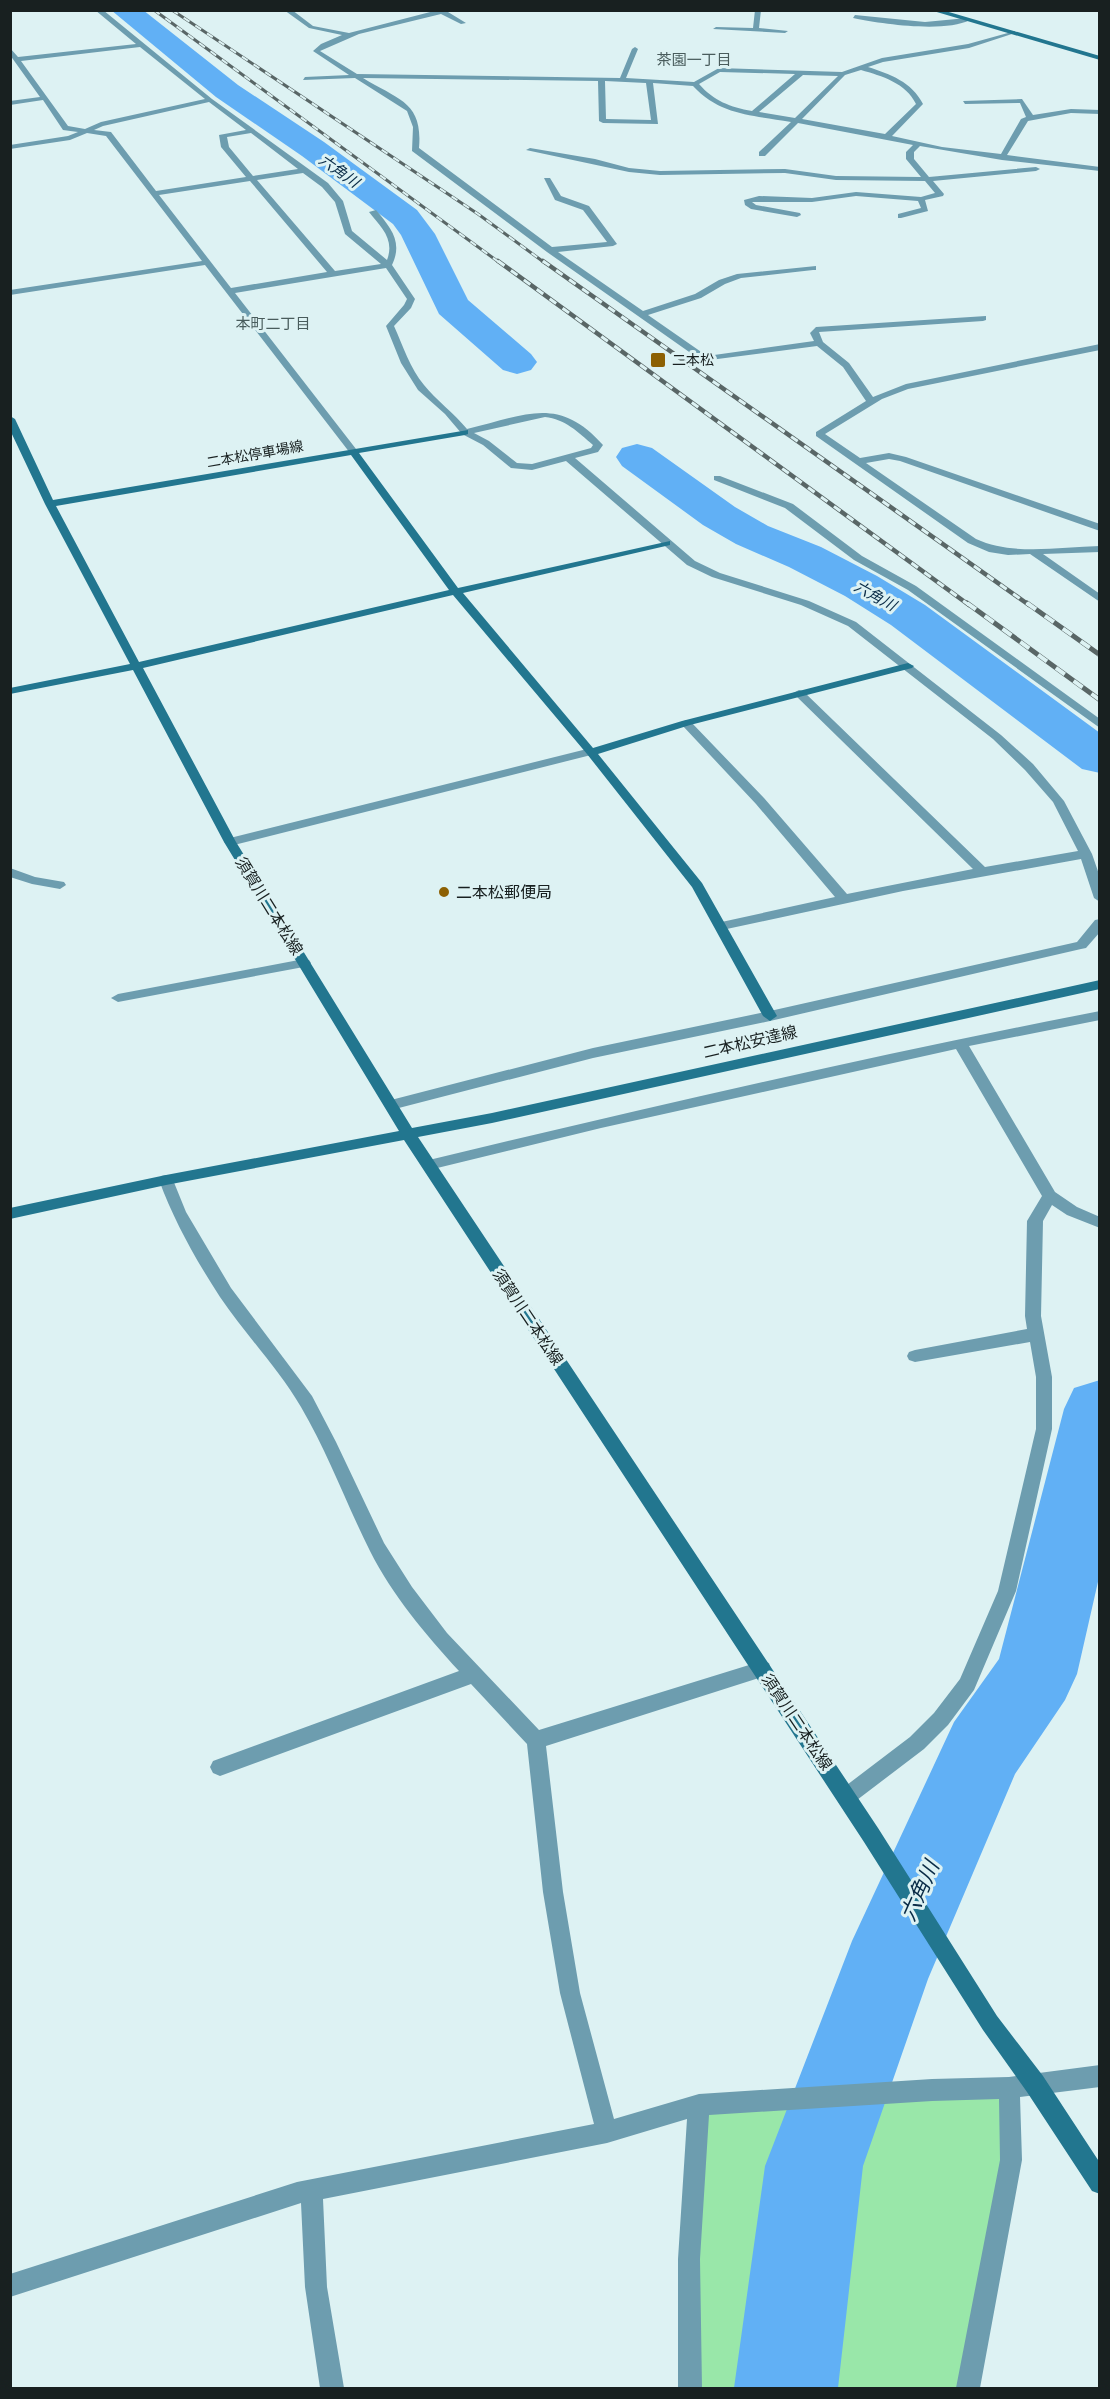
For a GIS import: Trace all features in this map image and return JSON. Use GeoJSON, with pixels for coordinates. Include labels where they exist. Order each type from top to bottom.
{"type":"FeatureCollection","features":[{"type":"Feature","properties":{"kind":"main road"},"geometry":{"type":"LineString","coordinates":[[933,10],[1100,58]]}},
{"type":"Feature","properties":{"kind":"main road","name":"須賀川二本松線"},"geometry":{"type":"LineString","coordinates":[[10,419],[50,504],[230,842],[408,1134],[871,1835],[990,2023],[1035,2084],[1100,2183]]}},
{"type":"Feature","properties":{"kind":"main road","name":"二本松停車場線"},"geometry":{"type":"LineString","coordinates":[[50,504],[465,432]]}},
{"type":"Feature","properties":{"kind":"main road"},"geometry":{"type":"LineString","coordinates":[[353,451],[456,592],[591,752],[698,886],[770,1016]]}},
{"type":"Feature","properties":{"kind":"main road"},"geometry":{"type":"LineString","coordinates":[[10,692],[135,666],[666,543]]}},
{"type":"Feature","properties":{"kind":"main road"},"geometry":{"type":"LineString","coordinates":[[591,752],[686,723],[908,666]]}},
{"type":"Feature","properties":{"kind":"main road","name":"二本松安達線"},"geometry":{"type":"LineString","coordinates":[[10,1214],[166,1180],[492,1118],[1100,984]]}},
{"type":"Feature","properties":{"kind":"street"},"geometry":{"type":"LineString","coordinates":[[98,10],[210,100],[253,130],[336,196],[348,232],[388,265],[412,302],[393,320],[390,326],[405,363],[422,388],[448,412],[465,432],[486,443],[514,466],[532,467],[595,450],[598,446],[570,421],[556,414],[545,414],[465,432]]}},
{"type":"Feature","properties":{"kind":"street"},"geometry":{"type":"LineString","coordinates":[[287,10],[311,27],[349,35]]}},
{"type":"Feature","properties":{"kind":"street"},"geometry":{"type":"LineString","coordinates":[[756,30],[758,10]]}},
{"type":"Feature","properties":{"kind":"street"},"geometry":{"type":"LineString","coordinates":[[464,22],[446,11],[349,35],[315,49],[352,75],[410,110],[417,127],[415,149],[550,250],[705,359],[819,343]]}},
{"type":"Feature","properties":{"kind":"street"},"geometry":{"type":"LineString","coordinates":[[855,17],[931,24],[951,24],[967,20]]}},
{"type":"Feature","properties":{"kind":"street"},"geometry":{"type":"LineString","coordinates":[[401,30],[405,20]]}},
{"type":"Feature","properties":{"kind":"street"},"geometry":{"type":"LineString","coordinates":[[716,29],[785,31]]}},
{"type":"Feature","properties":{"kind":"street"},"geometry":{"type":"LineString","coordinates":[[305,79],[352,75],[601,79],[695,84],[719,70],[843,74],[894,57],[969,46],[1013,32]]}},
{"type":"Feature","properties":{"kind":"street"},"geometry":{"type":"LineString","coordinates":[[17,59],[142,45]]}},
{"type":"Feature","properties":{"kind":"street"},"geometry":{"type":"LineString","coordinates":[[622,80],[635,49]]}},
{"type":"Feature","properties":{"kind":"street"},"geometry":{"type":"LineString","coordinates":[[10,50],[66,128],[108,134],[353,451]]}},
{"type":"Feature","properties":{"kind":"street"},"geometry":{"type":"LineString","coordinates":[[859,67],[892,78],[918,97],[920,104],[886,136]]}},
{"type":"Feature","properties":{"kind":"street"},"geometry":{"type":"LineString","coordinates":[[753,114],[801,73]]}},
{"type":"Feature","properties":{"kind":"street"},"geometry":{"type":"LineString","coordinates":[[762,154],[843,74]]}},
{"type":"Feature","properties":{"kind":"street"},"geometry":{"type":"LineString","coordinates":[[601,79],[603,121],[655,122],[649,81]]}},
{"type":"Feature","properties":{"kind":"street"},"geometry":{"type":"LineString","coordinates":[[695,84],[709,99],[719,105],[753,114],[1002,158],[1100,169]]}},
{"type":"Feature","properties":{"kind":"street"},"geometry":{"type":"LineString","coordinates":[[10,103],[44,98]]}},
{"type":"Feature","properties":{"kind":"street"},"geometry":{"type":"LineString","coordinates":[[10,147],[70,138],[101,124],[210,100]]}},
{"type":"Feature","properties":{"kind":"street"},"geometry":{"type":"LineString","coordinates":[[966,102],[1022,101],[1030,117]]}},
{"type":"Feature","properties":{"kind":"street"},"geometry":{"type":"LineString","coordinates":[[1002,158],[1025,119],[1083,109],[1100,112]]}},
{"type":"Feature","properties":{"kind":"street"},"geometry":{"type":"LineString","coordinates":[[253,130],[223,135],[225,147],[333,274]]}},
{"type":"Feature","properties":{"kind":"street"},"geometry":{"type":"LineString","coordinates":[[797,215],[754,207],[748,204],[748,200],[759,198],[812,200],[856,194],[921,199],[940,194],[910,159],[909,152],[918,144]]}},
{"type":"Feature","properties":{"kind":"street"},"geometry":{"type":"LineString","coordinates":[[530,150],[595,160],[629,170],[660,173],[785,171],[856,180],[927,179],[1029,170],[1061,164]]}},
{"type":"Feature","properties":{"kind":"street"},"geometry":{"type":"LineString","coordinates":[[155,193],[305,170]]}},
{"type":"Feature","properties":{"kind":"street"},"geometry":{"type":"LineString","coordinates":[[547,180],[558,198],[586,208],[613,243],[550,250]]}},
{"type":"Feature","properties":{"kind":"street"},"geometry":{"type":"LineString","coordinates":[[901,216],[925,209],[921,199]]}},
{"type":"Feature","properties":{"kind":"street"},"geometry":{"type":"LineString","coordinates":[[373,212],[391,233],[393,240],[395,248],[388,265]]}},
{"type":"Feature","properties":{"kind":"street"},"geometry":{"type":"LineString","coordinates":[[10,293],[208,262]]}},
{"type":"Feature","properties":{"kind":"street"},"geometry":{"type":"LineString","coordinates":[[229,291],[388,265]]}},
{"type":"Feature","properties":{"kind":"street"},"geometry":{"type":"LineString","coordinates":[[640,315],[698,296],[722,282],[740,276],[786,269],[813,268]]}},
{"type":"Feature","properties":{"kind":"street"},"geometry":{"type":"LineString","coordinates":[[872,401],[864,396],[851,370],[819,343],[814,333],[816,330],[869,324],[918,324],[983,318]]}},
{"type":"Feature","properties":{"kind":"street"},"geometry":{"type":"LineString","coordinates":[[1100,346],[929,381],[892,392],[872,401],[819,434],[972,541],[989,549],[1008,552],[1100,549]]}},
{"type":"Feature","properties":{"kind":"street"},"geometry":{"type":"LineString","coordinates":[[859,461],[889,456],[903,459],[1100,528]]}},
{"type":"Feature","properties":{"kind":"street"},"geometry":{"type":"LineString","coordinates":[[569,458],[666,543],[703,570],[805,603],[852,624],[998,737],[1029,767],[1058,801],[1086,854],[1100,898]]}},
{"type":"Feature","properties":{"kind":"street"},"geometry":{"type":"LineString","coordinates":[[717,478],[789,506],[858,558],[912,588],[1100,725]]}},
{"type":"Feature","properties":{"kind":"street"},"geometry":{"type":"LineString","coordinates":[[1032,551],[1100,599]]}},
{"type":"Feature","properties":{"kind":"street"},"geometry":{"type":"LineString","coordinates":[[799,693],[981,870]]}},
{"type":"Feature","properties":{"kind":"street"},"geometry":{"type":"LineString","coordinates":[[686,723],[760,801],[843,897]]}},
{"type":"Feature","properties":{"kind":"street"},"geometry":{"type":"LineString","coordinates":[[230,842],[591,752]]}},
{"type":"Feature","properties":{"kind":"street"},"geometry":{"type":"LineString","coordinates":[[722,926],[843,897],[981,870],[1086,854]]}},
{"type":"Feature","properties":{"kind":"street"},"geometry":{"type":"LineString","coordinates":[[10,872],[32,880],[60,885]]}},
{"type":"Feature","properties":{"kind":"street"},"geometry":{"type":"LineString","coordinates":[[391,1105],[593,1053],[770,1016],[1081,945],[1100,923]]}},
{"type":"Feature","properties":{"kind":"street"},"geometry":{"type":"LineString","coordinates":[[118,998],[304,963]]}},
{"type":"Feature","properties":{"kind":"street"},"geometry":{"type":"LineString","coordinates":[[429,1165],[612,1120],[960,1043],[1100,1015]]}},
{"type":"Feature","properties":{"kind":"street"},"geometry":{"type":"LineString","coordinates":[[960,1043],[1050,1196],[1072,1211],[1100,1223]]}},
{"type":"Feature","properties":{"kind":"street"},"geometry":{"type":"LineString","coordinates":[[166,1180],[179,1213],[225,1292],[306,1401],[328,1442],[377,1548],[406,1593],[441,1639],[536,1740],[553,1892],[570,1993],[607,2132]]}},
{"type":"Feature","properties":{"kind":"street"},"geometry":{"type":"LineString","coordinates":[[846,1797],[917,1743],[941,1719],[968,1684],[1007,1591],[1044,1429],[1044,1377],[1033,1316],[1035,1221],[1050,1196]]}},
{"type":"Feature","properties":{"kind":"street"},"geometry":{"type":"LineString","coordinates":[[915,1356],[1036,1334]]}},
{"type":"Feature","properties":{"kind":"street"},"geometry":{"type":"LineString","coordinates":[[536,1740],[762,1670]]}},
{"type":"Feature","properties":{"kind":"street"},"geometry":{"type":"LineString","coordinates":[[220,1767],[474,1674]]}},
{"type":"Feature","properties":{"kind":"street"},"geometry":{"type":"LineString","coordinates":[[10,2286],[311,2190],[607,2132],[699,2104],[932,2090],[1009,2088],[1100,2076]]}},
{"type":"Feature","properties":{"kind":"street"},"geometry":{"type":"LineString","coordinates":[[968,2388],[1011,2160],[1009,2088]]}},
{"type":"Feature","properties":{"kind":"street"},"geometry":{"type":"LineString","coordinates":[[690,2388],[689,2259],[699,2104]]}},
{"type":"Feature","properties":{"kind":"street"},"geometry":{"type":"LineString","coordinates":[[311,2190],[316,2287],[332,2388]]}},
{"type":"Feature","properties":{"kind":"green space"},"geometry":{"type":"Polygon","coordinates":[[[1009,2088],[1011,2160],[968,2388],[690,2388],[689,2259],[699,2105],[1009,2088]]]}},
{"type":"Feature","properties":{"kind":"waterway","name":"六角川"},"geometry":{"type":"LineString","coordinates":[[125,10],[227,91],[313,149],[405,217],[418,234],[452,306],[517,362]]}},
{"type":"Feature","properties":{"kind":"waterway","name":"六角川"},"geometry":{"type":"LineString","coordinates":[[637,457],[719,516],[752,535],[805,557],[861,586],[908,615],[1100,758]]}},
{"type":"Feature","properties":{"kind":"waterway","name":"六角川"},"geometry":{"type":"LineString","coordinates":[[786,2388],[814,2166],[884,1973],[984,1749],[1036,1674],[1100,1409]]}},
{"type":"Feature","properties":{"kind":"railway"},"geometry":{"type":"LineString","coordinates":[[154,10],[500,263]]}},
{"type":"Feature","properties":{"kind":"railway"},"geometry":{"type":"LineString","coordinates":[[172,10],[478,214],[545,263]]}},
{"type":"Feature","properties":{"kind":"railway"},"geometry":{"type":"LineString","coordinates":[[498,261],[969,605]]}},
{"type":"Feature","properties":{"kind":"railway"},"geometry":{"type":"LineString","coordinates":[[543,261],[1029,605]]}},
{"type":"Feature","properties":{"kind":"railway"},"geometry":{"type":"LineString","coordinates":[[967,603],[1100,700]]}},
{"type":"Feature","properties":{"kind":"railway"},"geometry":{"type":"LineString","coordinates":[[1027,603],[1100,655]]}},
{"type":"Feature","properties":{"kind":"place","name":"二本松"},"geometry":{"type":"Point","coordinates":[658,360]}},
{"type":"Feature","properties":{"kind":"place","name":"二本松郵便局"},"geometry":{"type":"Point","coordinates":[444,892]}},
{"type":"Feature","properties":{"kind":"district","name":"茶園一丁目"},"geometry":{"type":"Point","coordinates":[694,60]}},
{"type":"Feature","properties":{"kind":"district","name":"本町二丁目"},"geometry":{"type":"Point","coordinates":[273,324]}}]}
